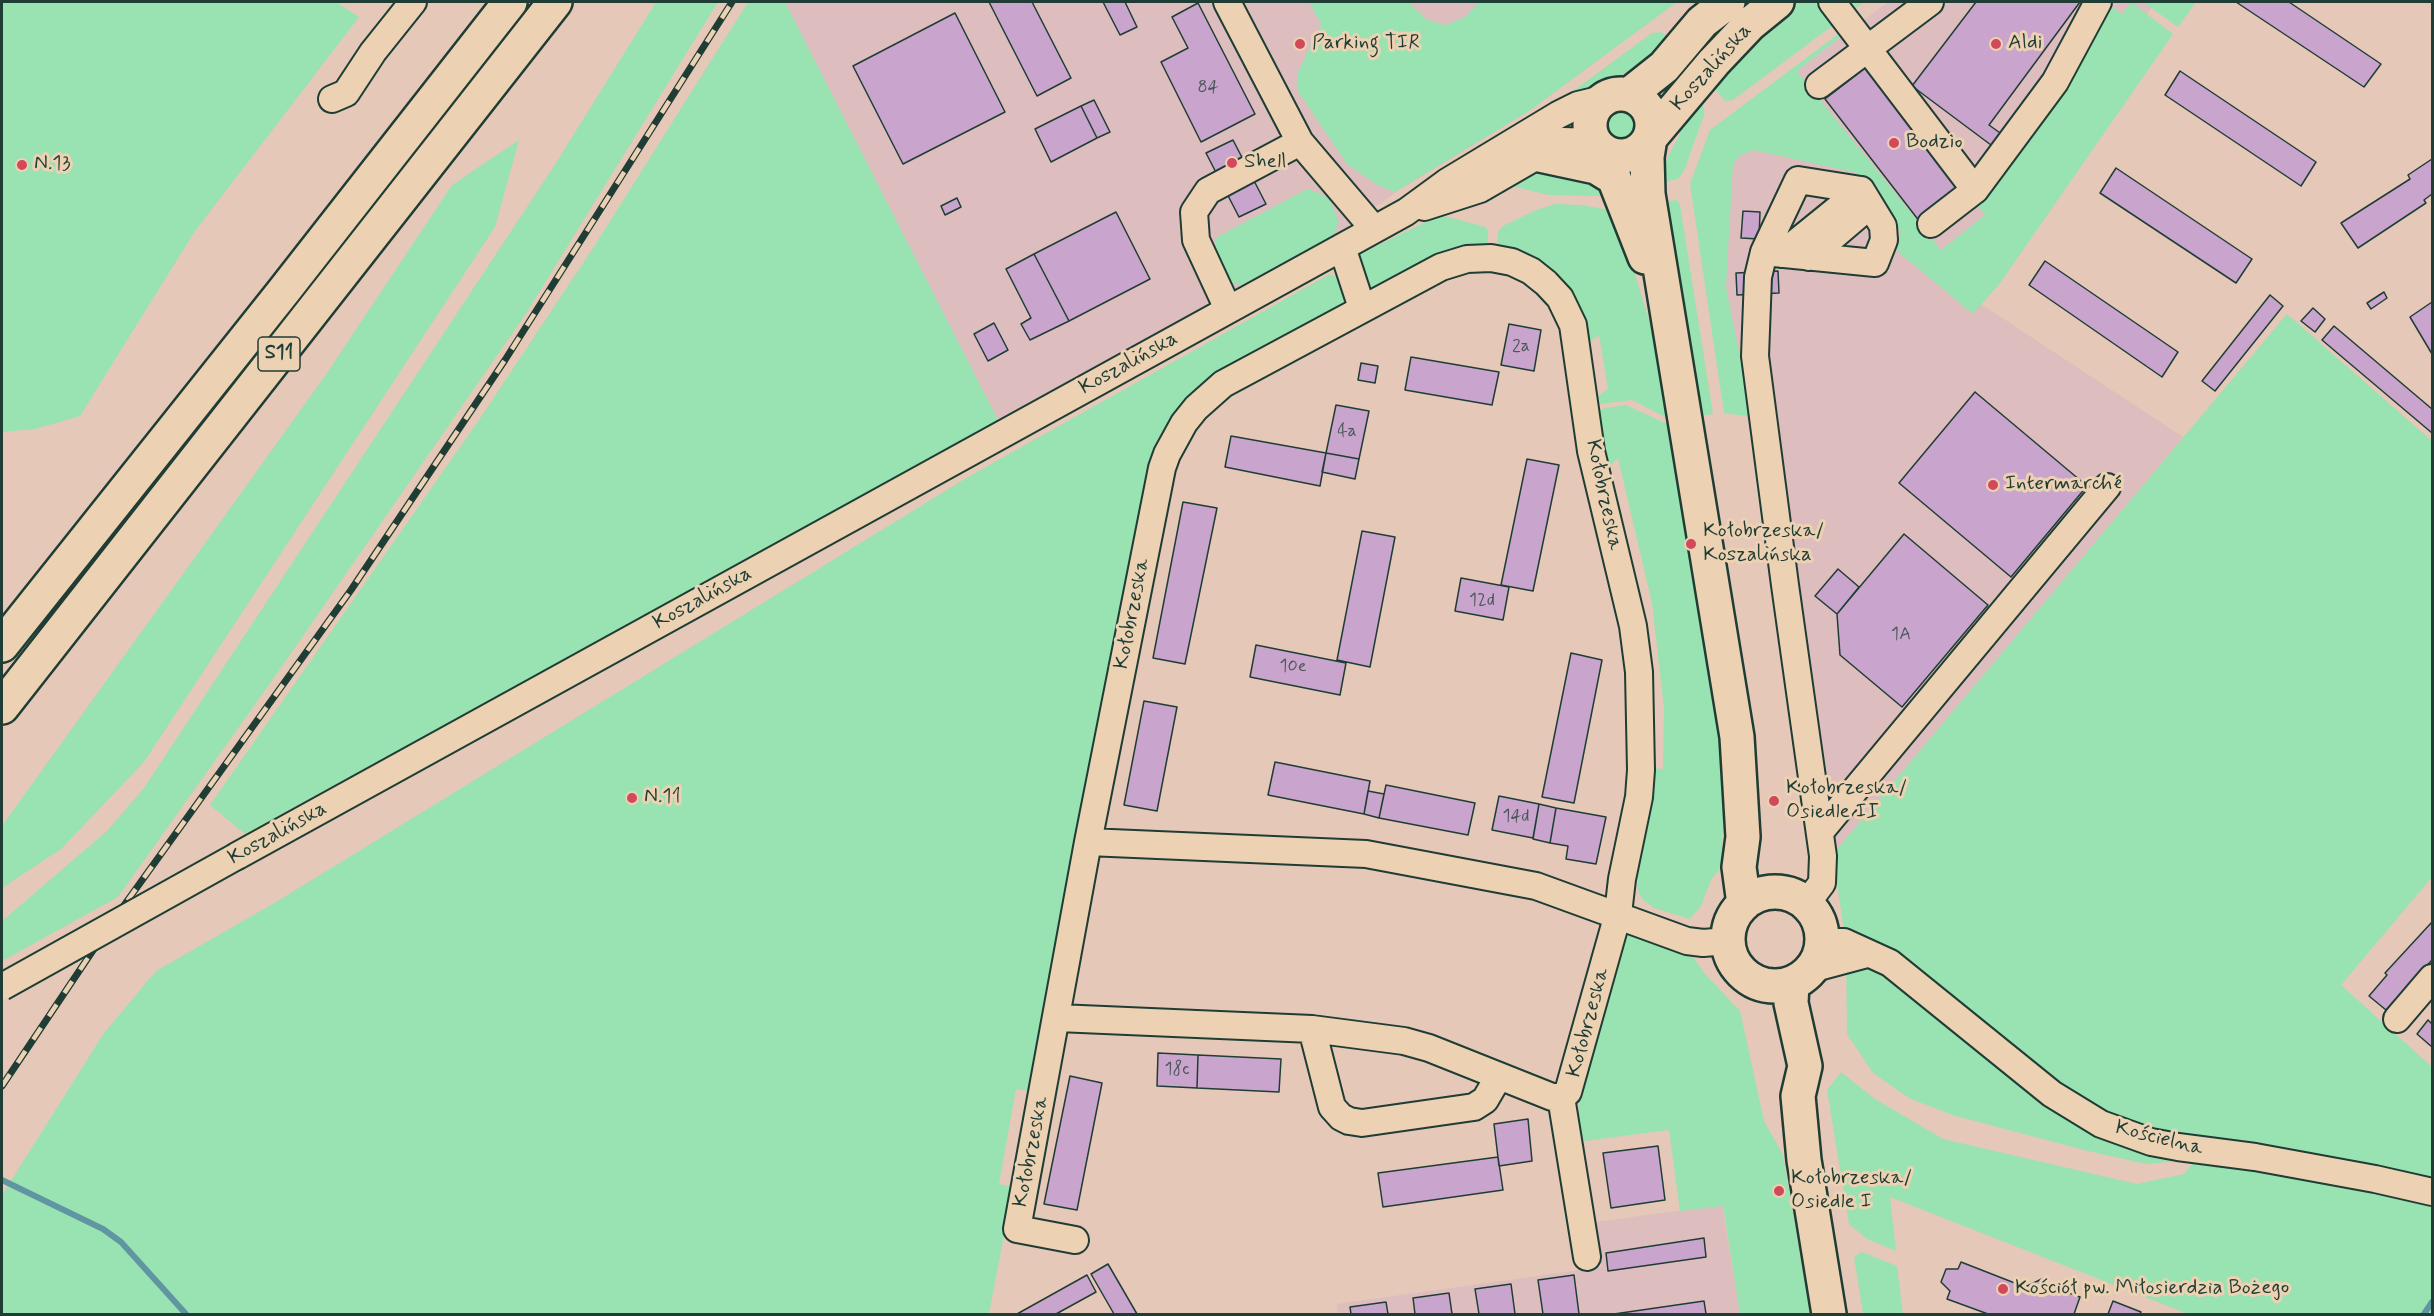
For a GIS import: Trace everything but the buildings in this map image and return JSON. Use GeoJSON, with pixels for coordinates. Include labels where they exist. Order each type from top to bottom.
{"type":"FeatureCollection","features":[{"type":"Feature","properties":{"kind":"main road","name":"S11"},"geometry":{"type":"LineString","coordinates":[[2,645],[510,2]]}},
{"type":"Feature","properties":{"kind":"main road","name":"S11"},"geometry":{"type":"LineString","coordinates":[[2,707],[555,2]]}},
{"type":"Feature","properties":{"kind":"main road","name":"Koszalińska"},"geometry":{"type":"LineString","coordinates":[[1617,97],[1664,67],[1702,21],[1728,2]]}},
{"type":"Feature","properties":{"kind":"main road","name":"Koszalińska"},"geometry":{"type":"LineString","coordinates":[[1650,138],[1714,62],[1750,24],[1777,2]]}},
{"type":"Feature","properties":{"kind":"main road"},"geometry":{"type":"LineString","coordinates":[[1672,329],[1606,158],[1590,123],[1596,105],[1617,97],[1645,104],[1652,120],[1647,157],[1648,194],[1672,329],[1737,737],[1743,837],[1739,867],[1744,904]]}},
{"type":"Feature","properties":{"kind":"main road"},"geometry":{"type":"LineString","coordinates":[[1540,155],[1596,167],[1606,158],[1636,153],[1650,138]]}},
{"type":"Feature","properties":{"kind":"main road"},"geometry":{"type":"LineString","coordinates":[[1743,837],[1775,892]]}},
{"type":"Feature","properties":{"kind":"main road"},"geometry":{"type":"LineString","coordinates":[[1798,1096],[1805,1066],[1791,1003],[1808,964],[1820,928],[1815,915],[1806,904],[1786,894],[1775,892],[1758,895],[1744,904],[1735,915],[1729,927],[1730,955],[1747,977],[1760,984],[1776,986],[1808,964]]}},
{"type":"Feature","properties":{"kind":"main road"},"geometry":{"type":"LineString","coordinates":[[1760,984],[1776,1025],[1784,1060],[1798,1096],[1804,1160],[1829,1314]]}},
{"type":"Feature","properties":{"kind":"street"},"geometry":{"type":"LineString","coordinates":[[332,99],[346,93],[413,2]]}},
{"type":"Feature","properties":{"kind":"street"},"geometry":{"type":"LineString","coordinates":[[1227,2],[1300,142],[1374,229]]}},
{"type":"Feature","properties":{"kind":"street"},"geometry":{"type":"LineString","coordinates":[[1832,2],[1975,190]]}},
{"type":"Feature","properties":{"kind":"street"},"geometry":{"type":"LineString","coordinates":[[1819,85],[1930,2]]}},
{"type":"Feature","properties":{"kind":"street"},"geometry":{"type":"LineString","coordinates":[[1931,224],[1975,190],[2055,82],[2098,2]]}},
{"type":"Feature","properties":{"kind":"street","name":"Koszalińska"},"geometry":{"type":"LineString","coordinates":[[2,987],[1406,212],[1447,182],[1558,115],[1578,105],[1617,97]]}},
{"type":"Feature","properties":{"kind":"street"},"geometry":{"type":"LineString","coordinates":[[1228,309],[1196,240],[1194,212],[1208,191],[1300,142]]}},
{"type":"Feature","properties":{"kind":"street","name":"Koszalińska"},"geometry":{"type":"LineString","coordinates":[[1406,212],[1479,189],[1540,155]]}},
{"type":"Feature","properties":{"kind":"street"},"geometry":{"type":"LineString","coordinates":[[1773,253],[1875,263],[1884,240],[1884,226],[1866,198],[1798,180],[1773,253],[1758,277],[1755,356],[1823,856],[1822,883],[1806,904]]}},
{"type":"Feature","properties":{"kind":"street"},"geometry":{"type":"LineString","coordinates":[[1773,253],[1866,198]]}},
{"type":"Feature","properties":{"kind":"street"},"geometry":{"type":"LineString","coordinates":[[1809,257],[1866,198]]}},
{"type":"Feature","properties":{"kind":"street"},"geometry":{"type":"LineString","coordinates":[[1342,247],[1362,308]]}},
{"type":"Feature","properties":{"kind":"street","name":"Kołobrzeska"},"geometry":{"type":"LineString","coordinates":[[1058,1018],[1312,1029],[1416,1044],[1552,1097],[1562,1097],[1571,1087],[1618,914],[1622,879],[1640,788],[1641,714],[1633,626],[1591,451],[1576,337],[1569,314],[1560,298],[1539,277],[1512,262],[1491,258],[1467,259],[1449,263],[1223,384],[1196,408],[1184,423],[1167,454],[1162,468],[1088,842],[1058,1018],[1017,1229],[1075,1240]]}},
{"type":"Feature","properties":{"kind":"street"},"geometry":{"type":"LineString","coordinates":[[1820,832],[2107,487]]}},
{"type":"Feature","properties":{"kind":"street"},"geometry":{"type":"LineString","coordinates":[[1088,842],[1351,852],[1536,886],[1687,941],[1703,943],[1728,941]]}},
{"type":"Feature","properties":{"kind":"street","name":"Kościelna"},"geometry":{"type":"LineString","coordinates":[[1808,964],[1867,954],[1890,963],[2052,1094],[2101,1124],[2125,1133],[2169,1145],[2255,1157],[2433,1192]]}},
{"type":"Feature","properties":{"kind":"street"},"geometry":{"type":"LineString","coordinates":[[2397,1019],[2428,992]]}},
{"type":"Feature","properties":{"kind":"street"},"geometry":{"type":"LineString","coordinates":[[1312,1029],[1332,1107],[1341,1117],[1349,1121],[1362,1123],[1474,1107],[1485,1100],[1499,1076]]}},
{"type":"Feature","properties":{"kind":"street"},"geometry":{"type":"LineString","coordinates":[[1562,1097],[1587,1257]]}},
{"type":"Feature","properties":{"kind":"shaded area"},"geometry":{"type":"Polygon","coordinates":[[[785,2],[1677,2],[1529,111],[1396,192],[1323,245],[999,422],[785,2]]]}},
{"type":"Feature","properties":{"kind":"shaded area"},"geometry":{"type":"Polygon","coordinates":[[[1888,2],[2156,2],[1949,283],[2183,437],[1833,854],[1770,550],[1724,284],[1736,116],[1888,2]]]}},
{"type":"Feature","properties":{"kind":"shaded area"},"geometry":{"type":"Polygon","coordinates":[[[1722,1205],[1740,1314],[1338,1314],[1337,1304],[1601,1267],[1595,1222],[1722,1205]]]}},
{"type":"Feature","properties":{"kind":"green space"},"geometry":{"type":"Polygon","coordinates":[[[2,2],[336,2],[359,17],[195,231],[80,416],[35,429],[2,432],[2,2]]]}},
{"type":"Feature","properties":{"kind":"green space"},"geometry":{"type":"Polygon","coordinates":[[[656,2],[718,2],[525,315],[278,672],[118,897],[2,961],[2,921],[108,830],[144,788],[556,163],[656,2]]]}},
{"type":"Feature","properties":{"kind":"green space"},"geometry":{"type":"Polygon","coordinates":[[[748,2],[785,2],[999,422],[245,834],[210,805],[481,417],[595,245],[748,2]]]}},
{"type":"Feature","properties":{"kind":"green space"},"geometry":{"type":"Polygon","coordinates":[[[1309,2],[1408,2],[1426,19],[1445,25],[1465,17],[1479,2],[1677,2],[1529,111],[1395,192],[1379,186],[1347,164],[1297,90],[1297,74],[1321,24],[1309,2]]]}},
{"type":"Feature","properties":{"kind":"green space"},"geometry":{"type":"Polygon","coordinates":[[[1794,2],[1864,2],[1733,100],[1725,101],[1711,84],[1777,15],[1794,2]]]}},
{"type":"Feature","properties":{"kind":"green space"},"geometry":{"type":"Polygon","coordinates":[[[2131,2],[2173,34],[2000,283],[1973,314],[1897,251],[1901,232],[1857,173],[1754,150],[1741,155],[1733,164],[1726,287],[1752,417],[1724,413],[1690,184],[1710,130],[1845,29],[1842,36],[1797,71],[1941,250],[1985,215],[1976,204],[2110,5],[2122,14],[2131,2]]]}},
{"type":"Feature","properties":{"kind":"green space"},"geometry":{"type":"Polygon","coordinates":[[[2143,2],[2196,2],[2178,27],[2143,2]]]}},
{"type":"Feature","properties":{"kind":"green space"},"geometry":{"type":"Polygon","coordinates":[[[1661,32],[1670,39],[1641,68],[1596,83],[1543,113],[1652,33],[1661,32]]]}},
{"type":"Feature","properties":{"kind":"green space"},"geometry":{"type":"Polygon","coordinates":[[[1700,97],[1705,112],[1684,171],[1678,179],[1659,183],[1663,166],[1681,128],[1700,97]]]}},
{"type":"Feature","properties":{"kind":"green space"},"geometry":{"type":"Polygon","coordinates":[[[1622,105],[1633,109],[1638,117],[1640,129],[1633,139],[1622,141],[1608,137],[1603,128],[1608,115],[1622,105]]]}},
{"type":"Feature","properties":{"kind":"green space"},"geometry":{"type":"Polygon","coordinates":[[[519,140],[495,227],[144,762],[61,849],[2,888],[2,826],[325,376],[452,185],[519,140]]]}},
{"type":"Feature","properties":{"kind":"green space"},"geometry":{"type":"Polygon","coordinates":[[[1570,168],[1612,190],[1605,196],[1549,195],[1507,185],[1516,176],[1570,168]]]}},
{"type":"Feature","properties":{"kind":"green space"},"geometry":{"type":"Polygon","coordinates":[[[1307,189],[1322,194],[1330,201],[1339,221],[1335,233],[1323,245],[1249,283],[1240,285],[1230,283],[1217,261],[1214,248],[1217,237],[1307,189]]]}},
{"type":"Feature","properties":{"kind":"green space"},"geometry":{"type":"Polygon","coordinates":[[[1677,200],[1680,205],[1713,414],[1697,416],[1662,202],[1677,200]]]}},
{"type":"Feature","properties":{"kind":"green space"},"geometry":{"type":"Polygon","coordinates":[[[1556,204],[1581,205],[1615,211],[1658,348],[1669,419],[1632,400],[1592,405],[1591,401],[1608,389],[1599,335],[1584,346],[1579,322],[1496,253],[1498,232],[1503,226],[1536,210],[1556,204]]]}},
{"type":"Feature","properties":{"kind":"green space"},"geometry":{"type":"Polygon","coordinates":[[[1440,215],[1486,227],[1487,252],[1372,290],[1368,287],[1358,259],[1360,254],[1440,215]]]}},
{"type":"Feature","properties":{"kind":"green space"},"geometry":{"type":"Polygon","coordinates":[[[1330,274],[1341,280],[1348,295],[1342,308],[1226,371],[1189,396],[1169,419],[1156,443],[1147,468],[1031,1091],[1016,1089],[999,1184],[1013,1187],[989,1314],[2,1314],[2,1195],[104,1033],[156,971],[276,902],[968,477],[1330,274]]]}},
{"type":"Feature","properties":{"kind":"green space"},"geometry":{"type":"Polygon","coordinates":[[[2287,314],[2432,441],[2432,877],[2341,985],[2432,1067],[2432,1314],[2188,1314],[1890,1197],[1896,1251],[1867,1239],[1849,1224],[1827,1090],[1841,1072],[1875,1099],[1943,1139],[2137,1184],[2184,1174],[2209,1143],[2178,1161],[2146,1164],[1952,1115],[1909,1098],[1873,1073],[1847,1034],[1846,946],[1833,854],[2287,314]]]}},
{"type":"Feature","properties":{"kind":"green space"},"geometry":{"type":"Polygon","coordinates":[[[1626,405],[1667,424],[1669,428],[1679,488],[1684,503],[1724,767],[1722,861],[1719,870],[1711,880],[1701,906],[1690,919],[1654,908],[1642,899],[1637,889],[1638,872],[1631,870],[1647,767],[1663,769],[1664,708],[1652,603],[1618,458],[1603,472],[1593,414],[1600,409],[1626,405]]]}},
{"type":"Feature","properties":{"kind":"green space"},"geometry":{"type":"Polygon","coordinates":[[[1622,932],[1694,958],[1705,974],[1740,1011],[1764,1121],[1783,1155],[1810,1314],[1740,1314],[1723,1206],[1680,1211],[1669,1130],[1584,1141],[1578,1125],[1579,1095],[1622,932]]]}},
{"type":"Feature","properties":{"kind":"green space"},"geometry":{"type":"Polygon","coordinates":[[[1862,1252],[1897,1266],[1903,1314],[1863,1314],[1854,1257],[1862,1252]]]}},
{"type":"Feature","properties":{"kind":"waterway"},"geometry":{"type":"LineString","coordinates":[[2,1180],[103,1229],[121,1242],[186,1314]]}},
{"type":"Feature","properties":{"kind":"waterway"},"geometry":{"type":"LineString","coordinates":[[2424,1314],[2432,1302]]}},
{"type":"Feature","properties":{"kind":"railway"},"geometry":{"type":"LineString","coordinates":[[2,1086],[112,922],[351,590],[505,360],[732,2]]}},
{"type":"Feature","properties":{"kind":"place","name":"Parking TIR"},"geometry":{"type":"Point","coordinates":[1300,44]}},
{"type":"Feature","properties":{"kind":"place","name":"Aldi"},"geometry":{"type":"Point","coordinates":[1996,44]}},
{"type":"Feature","properties":{"kind":"place","name":"Bodzio"},"geometry":{"type":"Point","coordinates":[1894,143]}},
{"type":"Feature","properties":{"kind":"place","name":"Shell"},"geometry":{"type":"Point","coordinates":[1232,163]}},
{"type":"Feature","properties":{"kind":"place","name":"N.13"},"geometry":{"type":"Point","coordinates":[22,165]}},
{"type":"Feature","properties":{"kind":"place","name":"Intermarché"},"geometry":{"type":"Point","coordinates":[1993,485]}},
{"type":"Feature","properties":{"kind":"place","name":"Kołobrzeska/ Koszalińska"},"geometry":{"type":"Point","coordinates":[1691,544]}},
{"type":"Feature","properties":{"kind":"place","name":"N.11"},"geometry":{"type":"Point","coordinates":[632,798]}},
{"type":"Feature","properties":{"kind":"place","name":"Kołobrzeska/ Osiedle II"},"geometry":{"type":"Point","coordinates":[1774,801]}},
{"type":"Feature","properties":{"kind":"place","name":"Kołobrzeska/ Osiedle I"},"geometry":{"type":"Point","coordinates":[1779,1191]}},
{"type":"Feature","properties":{"kind":"place","name":"Kościół pw. Miłosierdzia Bożego"},"geometry":{"type":"Point","coordinates":[2003,1289]}}]}
